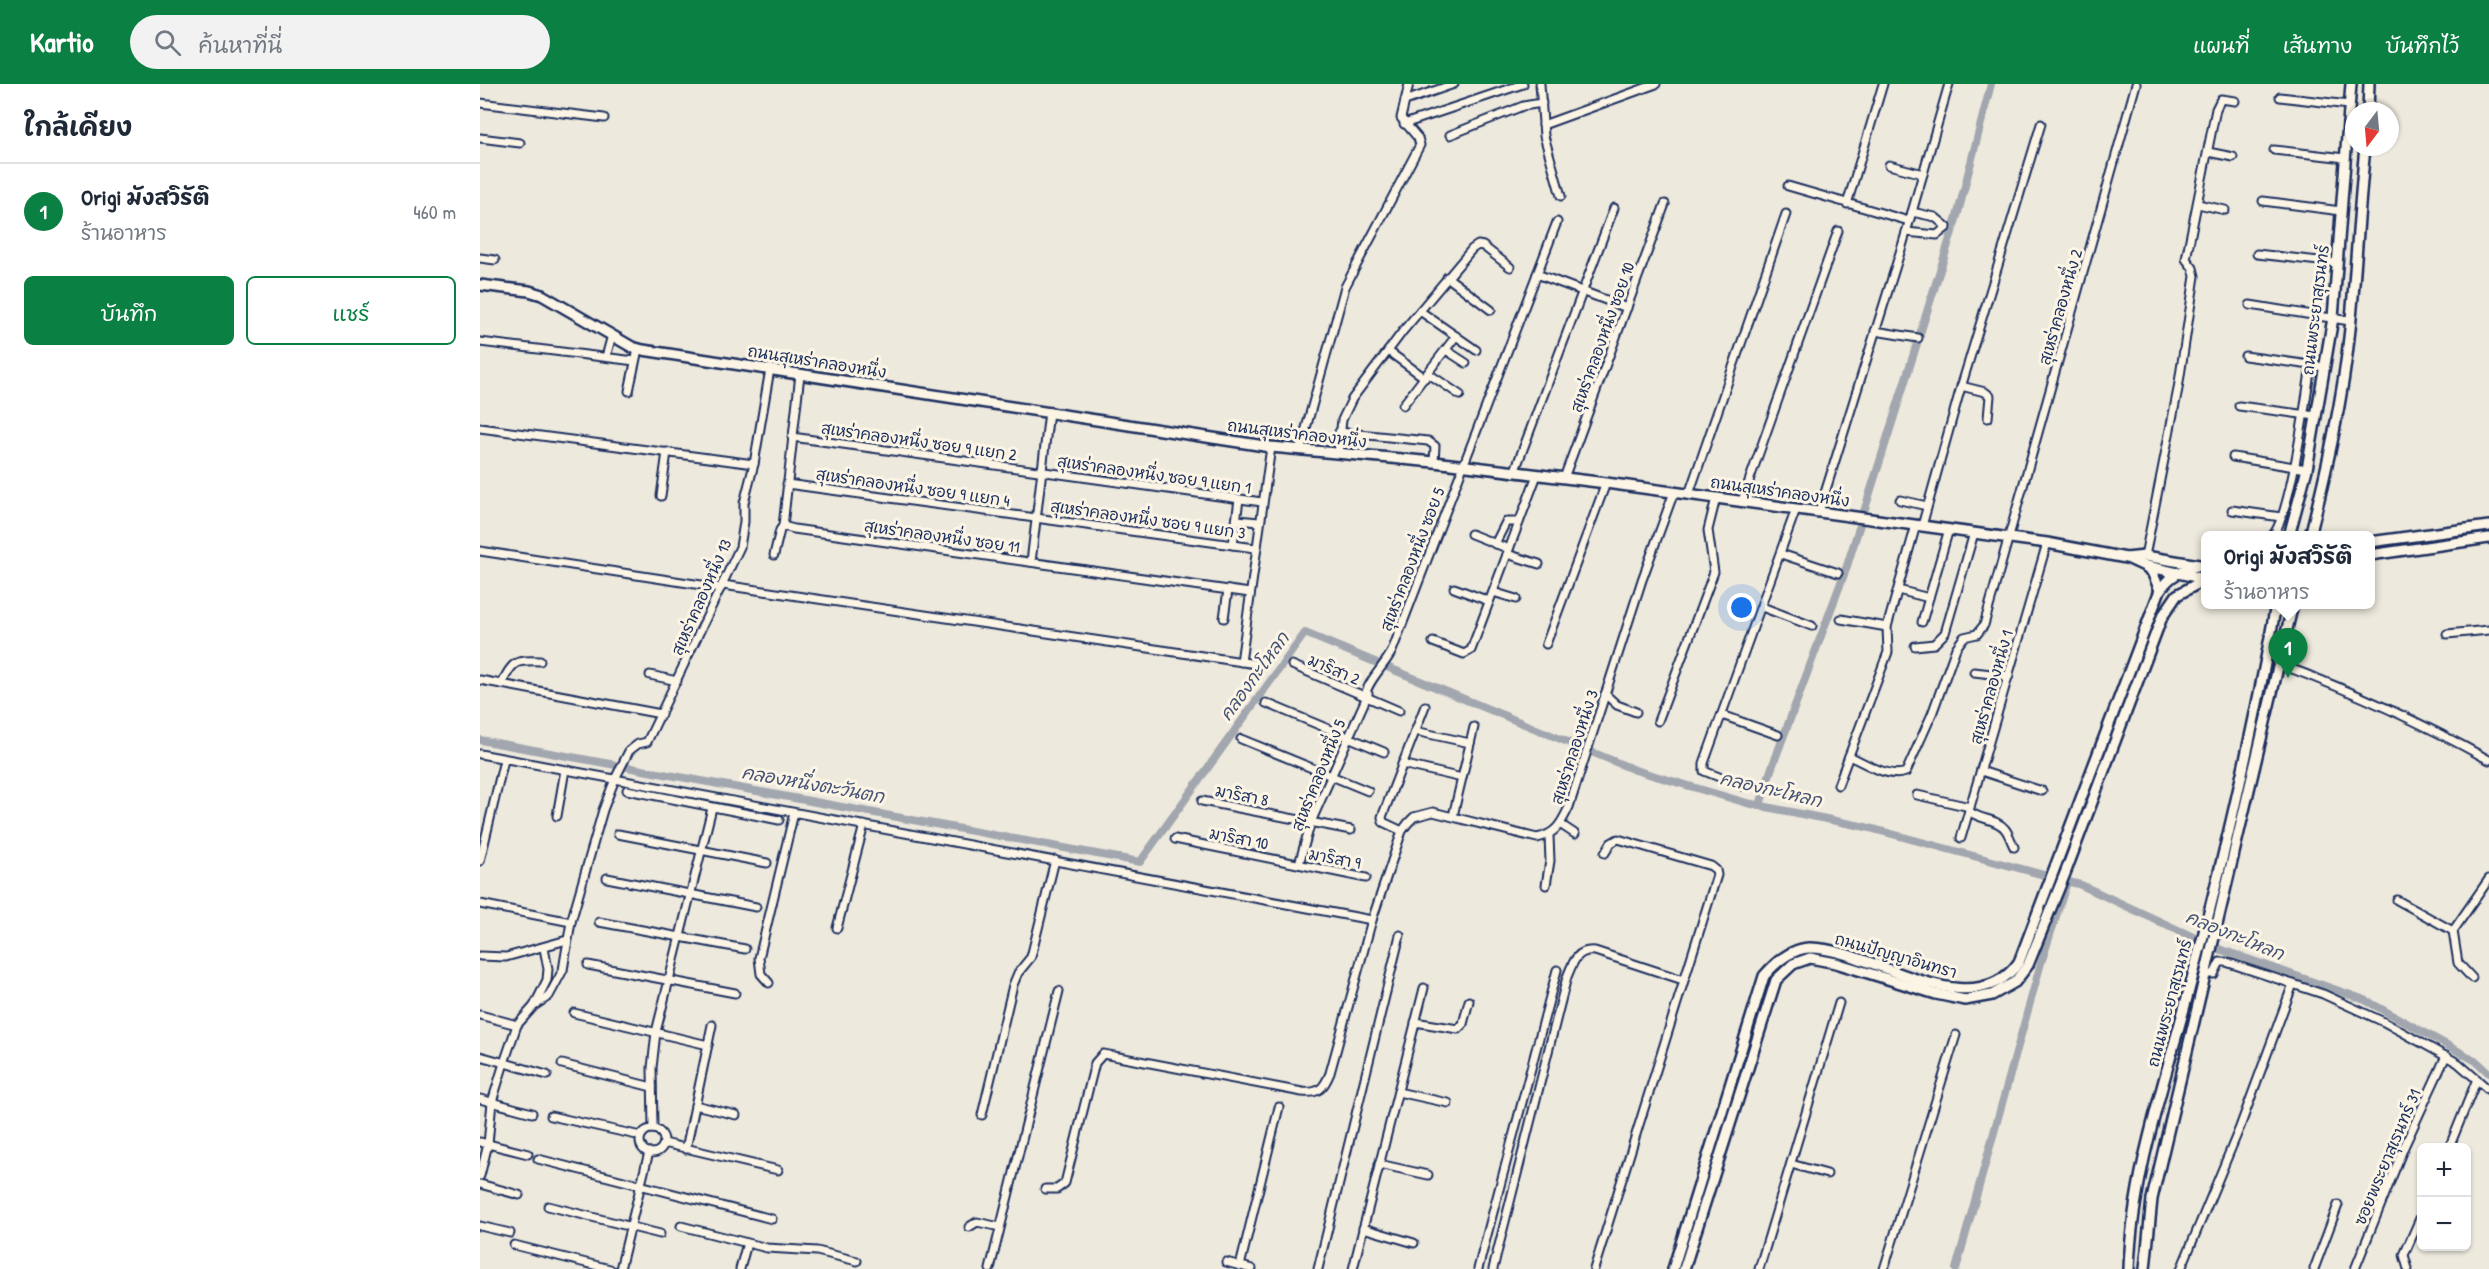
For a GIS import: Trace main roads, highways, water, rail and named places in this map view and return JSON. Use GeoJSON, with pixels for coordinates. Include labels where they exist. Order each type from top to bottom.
{"type":"FeatureCollection","features":[{"type":"Feature","properties":{"kind":"waterway"},"geometry":{"type":"LineString","coordinates":[[1760,805],[1846,569],[1958,213],[1991,84]]}},
{"type":"Feature","properties":{"kind":"waterway","name":"คลองกะโหลก"},"geometry":{"type":"LineString","coordinates":[[480,740],[1140,862],[1305,633],[1635,770],[1747,803],[1866,827],[2081,885],[2219,949],[2365,1000],[2476,1061],[2489,1073]]}},
{"type":"Feature","properties":{"kind":"waterway"},"geometry":{"type":"LineString","coordinates":[[1956,1269],[2041,963],[2067,882]]}},
{"type":"Feature","properties":{"kind":"place","name":"Origi มังสวิรัติ"},"geometry":{"type":"Point","coordinates":[2288,678]}},
{"type":"Feature","properties":{"kind":"water label","name":"คลองหนึ่งตะวันตก"},"geometry":{"type":"Point","coordinates":[813,784]}}]}
